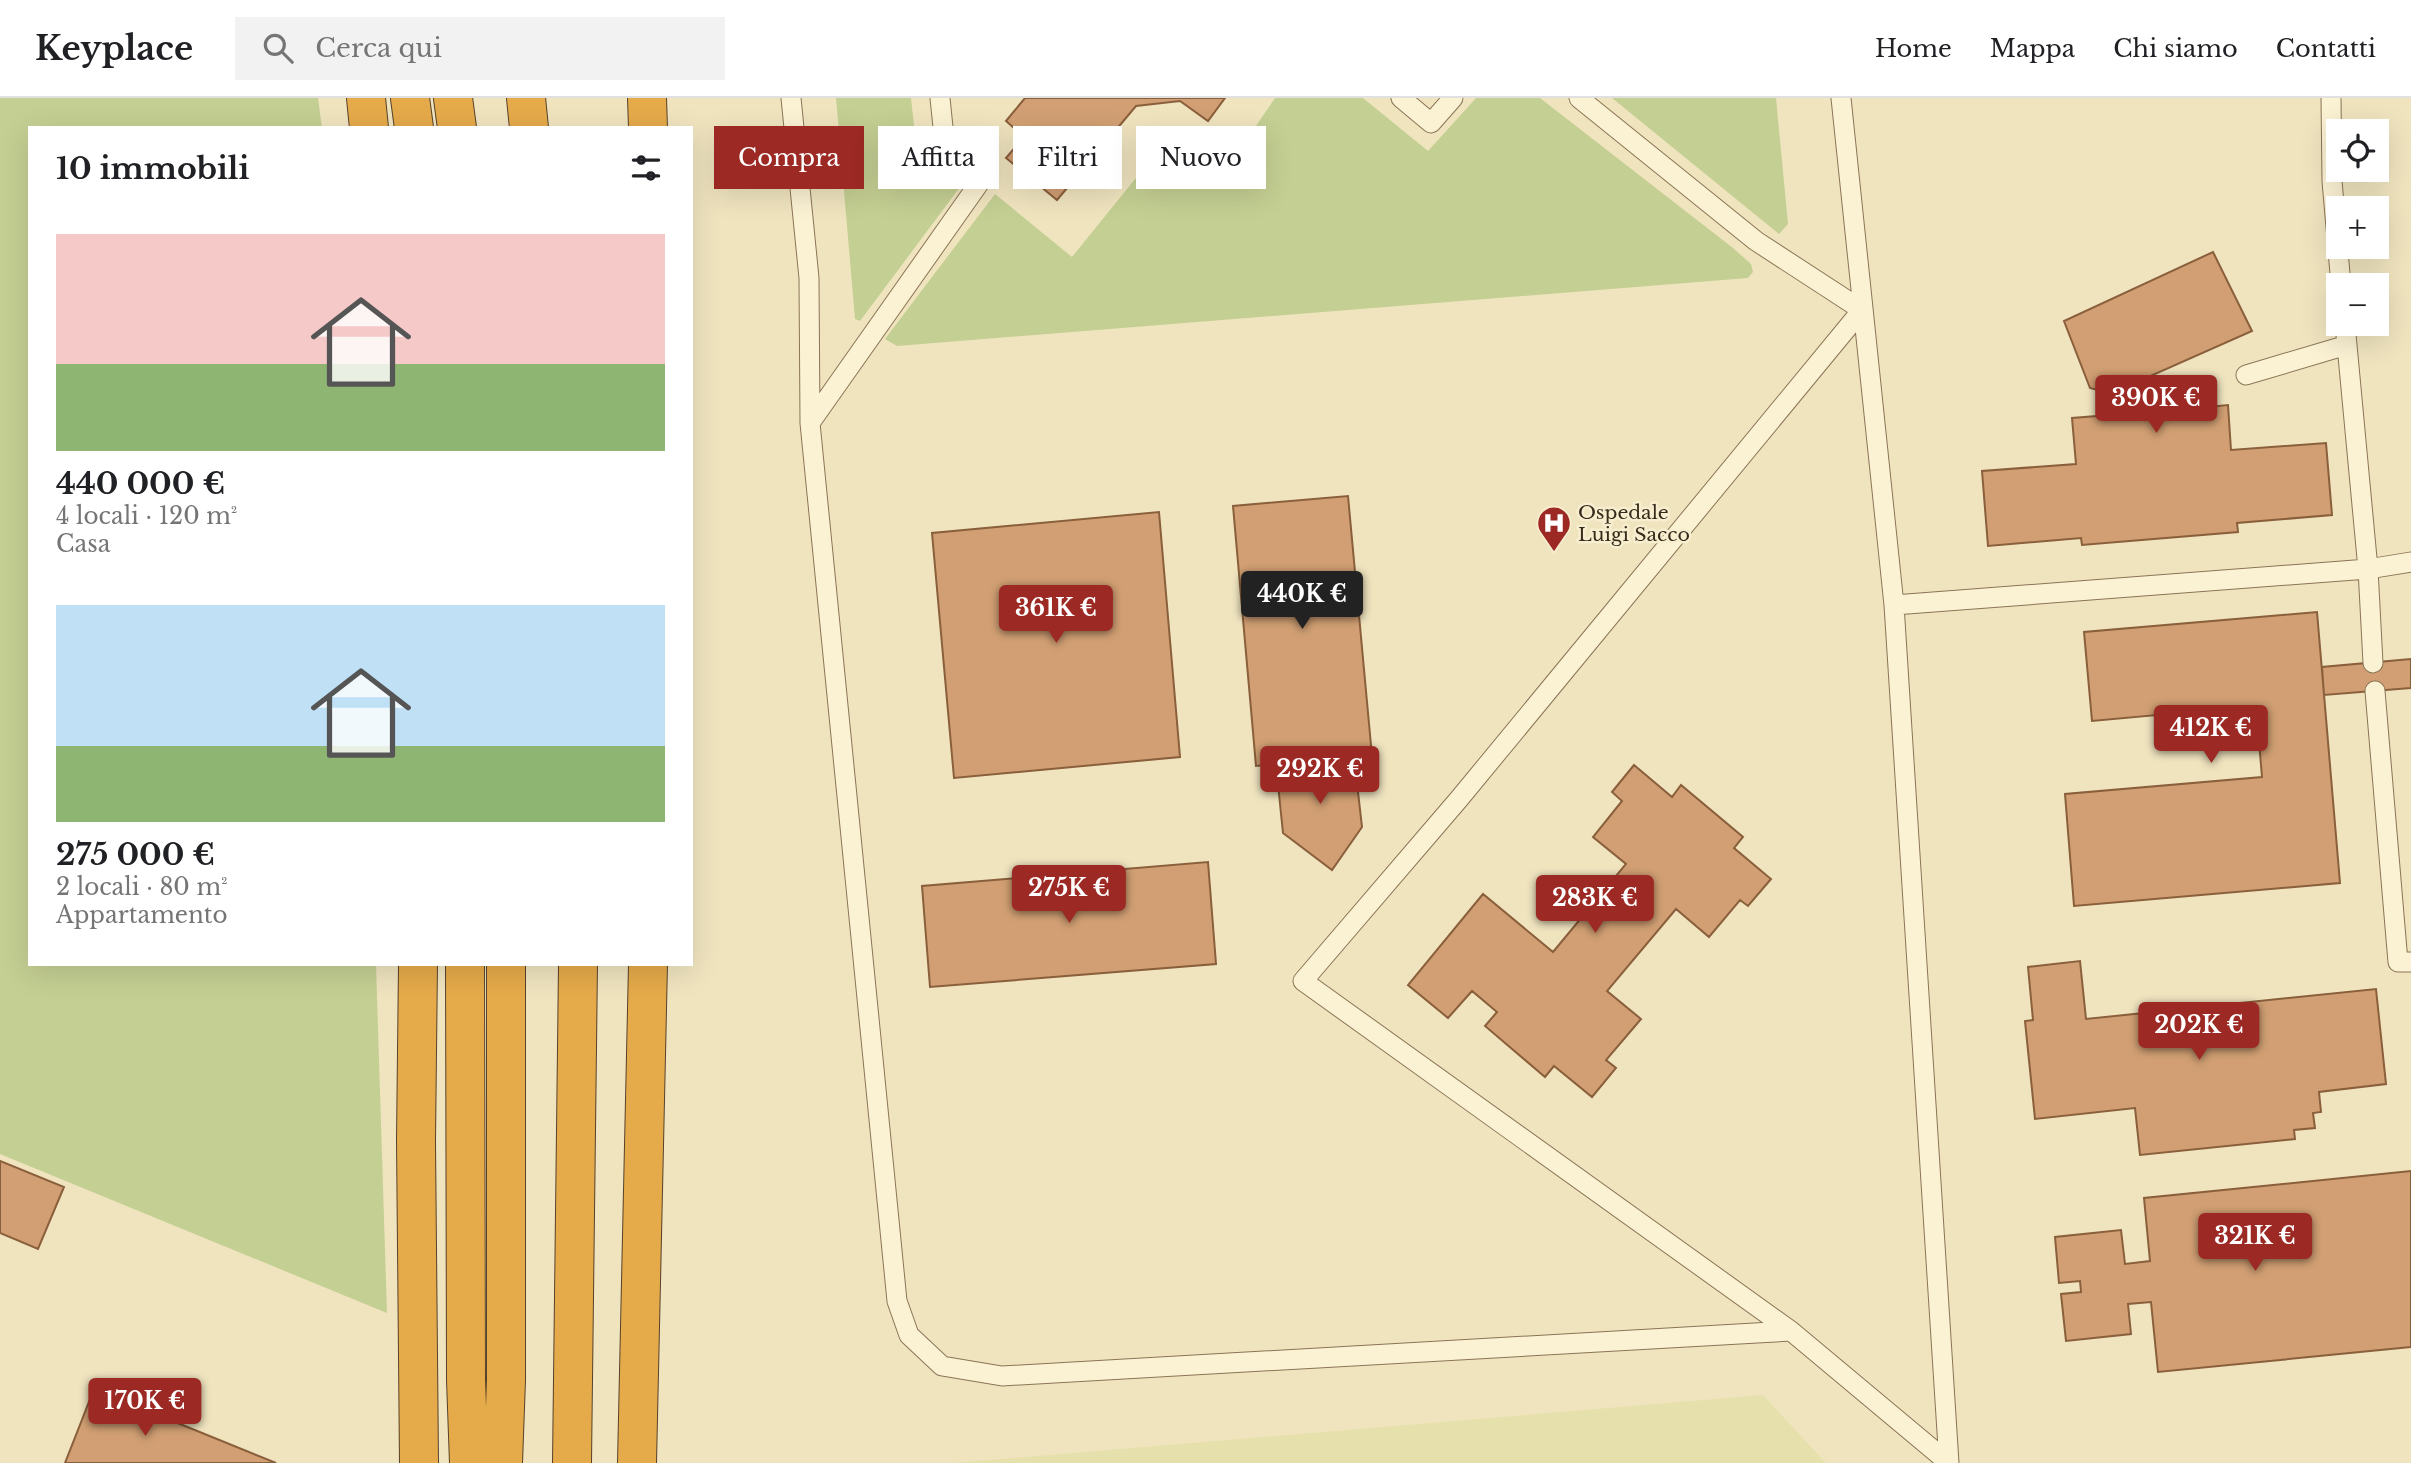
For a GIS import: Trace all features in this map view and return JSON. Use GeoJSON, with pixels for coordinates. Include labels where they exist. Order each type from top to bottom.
{"type":"FeatureCollection","features":[{"type":"Feature","properties":{"kind":"highway"},"geometry":{"type":"LineString","coordinates":[[366,98],[369,126]]}},
{"type":"Feature","properties":{"kind":"highway"},"geometry":{"type":"LineString","coordinates":[[410,98],[414,126]]}},
{"type":"Feature","properties":{"kind":"highway"},"geometry":{"type":"LineString","coordinates":[[453,98],[457,126]]}},
{"type":"Feature","properties":{"kind":"highway"},"geometry":{"type":"LineString","coordinates":[[526,98],[529,126]]}},
{"type":"Feature","properties":{"kind":"highway"},"geometry":{"type":"LineString","coordinates":[[647,98],[648,126]]}},
{"type":"Feature","properties":{"kind":"highway"},"geometry":{"type":"LineString","coordinates":[[418,966],[416,1154],[419,1463]]}},
{"type":"Feature","properties":{"kind":"highway"},"geometry":{"type":"LineString","coordinates":[[465,966],[466,1380],[469,1463]]}},
{"type":"Feature","properties":{"kind":"highway"},"geometry":{"type":"LineString","coordinates":[[503,1463],[506,1380],[506,966]]}},
{"type":"Feature","properties":{"kind":"highway"},"geometry":{"type":"LineString","coordinates":[[572,1463],[578,966]]}},
{"type":"Feature","properties":{"kind":"highway"},"geometry":{"type":"LineString","coordinates":[[637,1463],[648,966]]}},
{"type":"Feature","properties":{"kind":"lane"},"geometry":{"type":"LineString","coordinates":[[791,98],[808,278],[810,423],[897,1301],[909,1335],[942,1366],[1002,1376],[1791,1331]]}},
{"type":"Feature","properties":{"kind":"lane"},"geometry":{"type":"LineString","coordinates":[[810,423],[987,172],[944,137],[940,98]]}},
{"type":"Feature","properties":{"kind":"lane"},"geometry":{"type":"LineString","coordinates":[[1401,98],[1431,123],[1453,98]]}},
{"type":"Feature","properties":{"kind":"lane"},"geometry":{"type":"LineString","coordinates":[[1579,98],[1756,241],[1862,310]]}},
{"type":"Feature","properties":{"kind":"lane"},"geometry":{"type":"LineString","coordinates":[[1841,98],[1894,604],[1949,1463]]}},
{"type":"Feature","properties":{"kind":"lane"},"geometry":{"type":"LineString","coordinates":[[2329,99],[2332,181],[2340,273]]}},
{"type":"Feature","properties":{"kind":"lane"},"geometry":{"type":"LineString","coordinates":[[1862,310],[1468,788],[1303,981],[1791,1331],[1949,1463]]}},
{"type":"Feature","properties":{"kind":"lane"},"geometry":{"type":"LineString","coordinates":[[2346,336],[2368,569],[2373,663]]}},
{"type":"Feature","properties":{"kind":"lane"},"geometry":{"type":"LineString","coordinates":[[2246,375],[2347,345]]}},
{"type":"Feature","properties":{"kind":"lane"},"geometry":{"type":"LineString","coordinates":[[1894,604],[2368,569],[2411,562]]}},
{"type":"Feature","properties":{"kind":"lane"},"geometry":{"type":"LineString","coordinates":[[2375,691],[2398,962],[2411,962]]}},
{"type":"Feature","properties":{"kind":"shaded area"},"geometry":{"type":"Polygon","coordinates":[[[1763,1395],[1826,1463],[954,1463],[1763,1395]]]}},
{"type":"Feature","properties":{"kind":"green space"},"geometry":{"type":"Polygon","coordinates":[[[0,98],[318,98],[322,126],[28,126],[28,966],[376,966],[387,1313],[0,1154],[0,98]]]}},
{"type":"Feature","properties":{"kind":"green space"},"geometry":{"type":"Polygon","coordinates":[[[836,98],[911,98],[914,126],[878,126],[878,189],[959,189],[860,321],[855,319],[844,189],[864,189],[864,126],[838,126],[836,98]]]}},
{"type":"Feature","properties":{"kind":"green space"},"geometry":{"type":"Polygon","coordinates":[[[1275,98],[1363,98],[1428,151],[1476,98],[1540,98],[1733,248],[1751,264],[1753,272],[1748,278],[897,346],[885,339],[995,194],[1072,257],[1136,178],[1136,189],[1266,189],[1266,126],[1256,126],[1275,98]]]}},
{"type":"Feature","properties":{"kind":"green space"},"geometry":{"type":"Polygon","coordinates":[[[1612,98],[1776,98],[1788,224],[1779,234],[1612,98]]]}},
{"type":"Feature","properties":{"kind":"building"},"geometry":{"type":"Polygon","coordinates":[[[1025,98],[1225,98],[1208,121],[1180,101],[1136,106],[1119,126],[1013,127],[1006,121],[1025,98]]]}},
{"type":"Feature","properties":{"kind":"building"},"geometry":{"type":"Polygon","coordinates":[[[1013,150],[1013,164],[1006,158],[1013,150]]]}},
{"type":"Feature","properties":{"kind":"building"},"geometry":{"type":"Polygon","coordinates":[[[1044,189],[1066,189],[1057,200],[1044,189]]]}},
{"type":"Feature","properties":{"kind":"building"},"geometry":{"type":"Polygon","coordinates":[[[2213,252],[2252,331],[2148,377],[2153,412],[2228,405],[2231,450],[2326,443],[2332,515],[2237,523],[2238,532],[2082,545],[2081,538],[1988,546],[1982,471],[2076,464],[2072,418],[2136,413],[2135,400],[2090,388],[2064,321],[2213,252]]]}},
{"type":"Feature","properties":{"kind":"building"},"geometry":{"type":"Polygon","coordinates":[[[1348,496],[1372,756],[1256,766],[1233,506],[1348,496]]]}},
{"type":"Feature","properties":{"kind":"building"},"geometry":{"type":"Polygon","coordinates":[[[1159,512],[1180,757],[954,778],[932,533],[1159,512]]]}},
{"type":"Feature","properties":{"kind":"building"},"geometry":{"type":"Polygon","coordinates":[[[2317,612],[2340,883],[2074,906],[2065,794],[2262,777],[2256,706],[2092,721],[2084,632],[2317,612]]]}},
{"type":"Feature","properties":{"kind":"building"},"geometry":{"type":"Polygon","coordinates":[[[2411,659],[2411,688],[2324,695],[2322,667],[2411,659]]]}},
{"type":"Feature","properties":{"kind":"building"},"geometry":{"type":"Polygon","coordinates":[[[1354,757],[1362,827],[1332,870],[1283,833],[1276,765],[1354,757]]]}},
{"type":"Feature","properties":{"kind":"building"},"geometry":{"type":"Polygon","coordinates":[[[1634,765],[1672,797],[1681,785],[1743,837],[1734,848],[1771,879],[1748,906],[1740,900],[1709,937],[1676,909],[1607,991],[1641,1019],[1606,1060],[1616,1068],[1592,1097],[1554,1066],[1545,1077],[1485,1026],[1497,1012],[1472,991],[1448,1018],[1408,985],[1483,894],[1553,952],[1626,864],[1593,837],[1622,801],[1612,792],[1634,765]]]}},
{"type":"Feature","properties":{"kind":"building"},"geometry":{"type":"Polygon","coordinates":[[[1208,862],[1216,964],[930,987],[922,886],[1208,862]]]}},
{"type":"Feature","properties":{"kind":"building"},"geometry":{"type":"Polygon","coordinates":[[[2080,961],[2086,1019],[2376,989],[2386,1084],[2319,1092],[2321,1112],[2313,1113],[2315,1128],[2294,1130],[2295,1139],[2140,1155],[2135,1108],[2035,1119],[2025,1021],[2033,1020],[2028,967],[2080,961]]]}},
{"type":"Feature","properties":{"kind":"building"},"geometry":{"type":"Polygon","coordinates":[[[0,1161],[64,1187],[38,1249],[0,1233],[0,1161]]]}},
{"type":"Feature","properties":{"kind":"building"},"geometry":{"type":"Polygon","coordinates":[[[2411,1171],[2411,1347],[2158,1372],[2151,1302],[2128,1304],[2131,1334],[2066,1341],[2061,1294],[2081,1292],[2080,1281],[2059,1283],[2055,1237],[2121,1230],[2125,1264],[2150,1261],[2144,1198],[2411,1171]]]}},
{"type":"Feature","properties":{"kind":"building"},"geometry":{"type":"Polygon","coordinates":[[[94,1389],[276,1463],[65,1463],[94,1389]]]}},
{"type":"Feature","properties":{"kind":"place","name":"Ospedale Luigi Sacco"},"geometry":{"type":"Point","coordinates":[1554,553]}}]}
